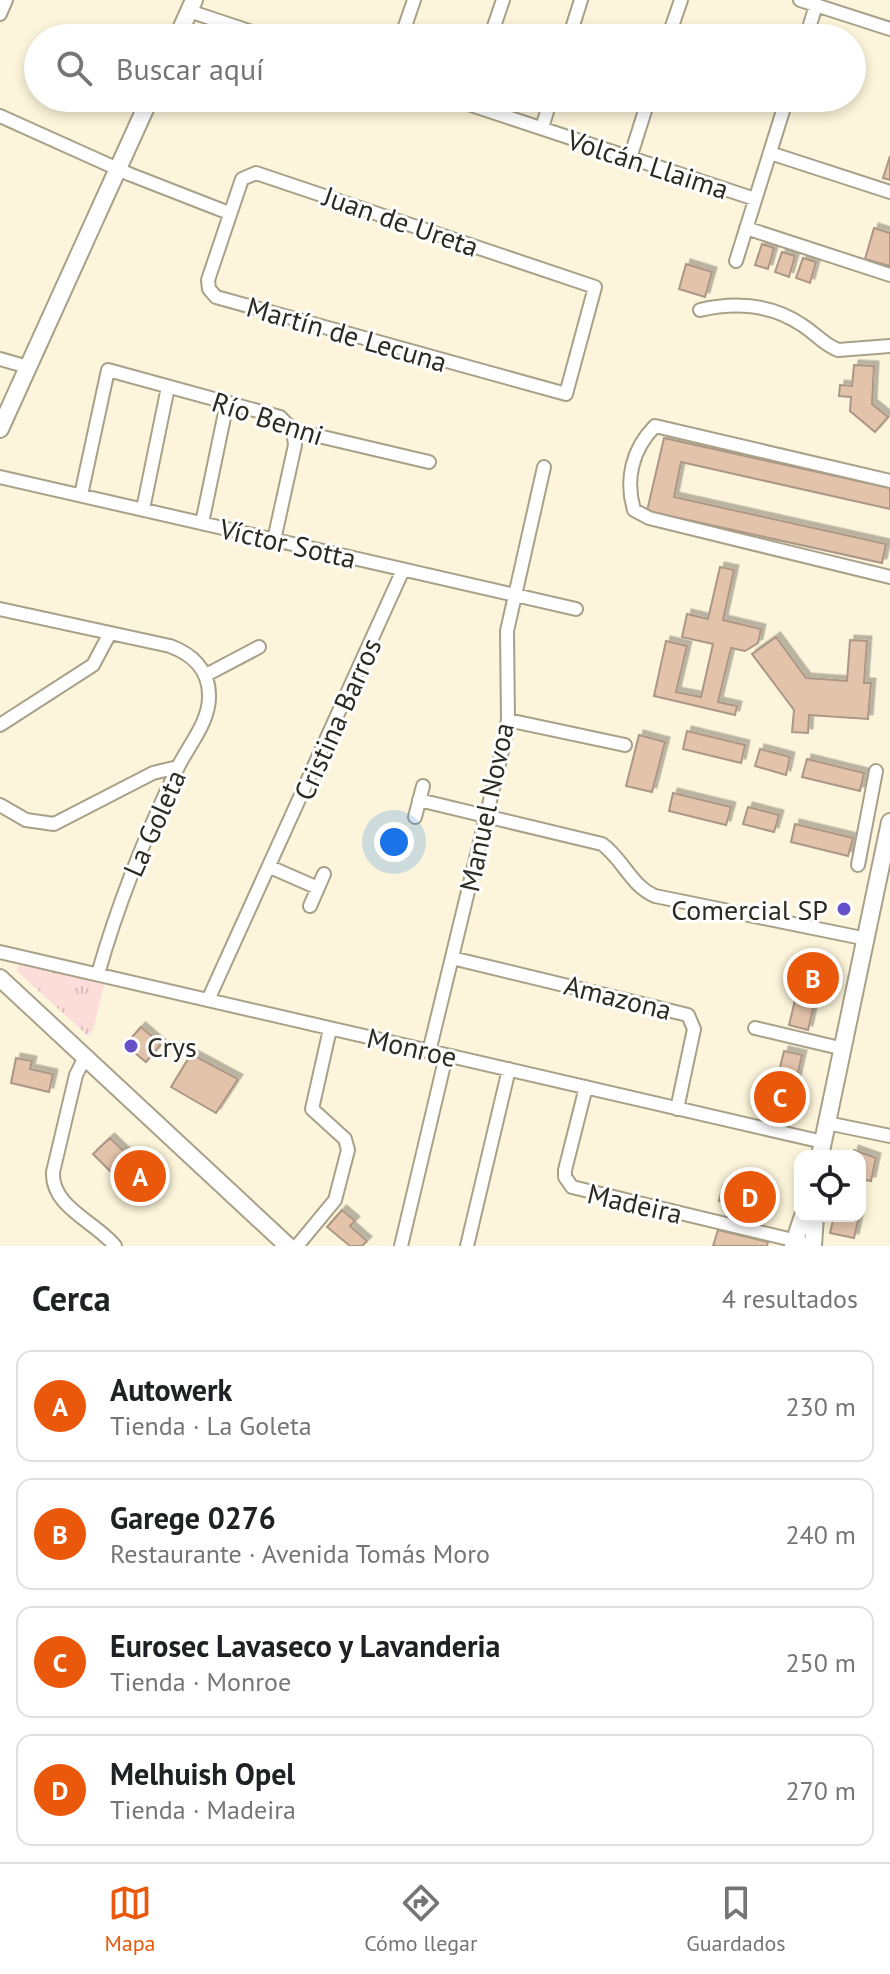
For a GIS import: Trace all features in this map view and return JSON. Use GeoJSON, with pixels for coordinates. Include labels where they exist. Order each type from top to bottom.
{"type":"FeatureCollection","features":[{"type":"Feature","properties":{"kind":"main road"},"geometry":{"type":"LineString","coordinates":[[0,429],[143,112]]}},
{"type":"Feature","properties":{"kind":"main road"},"geometry":{"type":"LineString","coordinates":[[822,1149],[890,822]]}},
{"type":"Feature","properties":{"kind":"main road"},"geometry":{"type":"LineString","coordinates":[[0,978],[288,1246]]}},
{"type":"Feature","properties":{"kind":"main road"},"geometry":{"type":"LineString","coordinates":[[800,1244],[804,1222]]}},
{"type":"Feature","properties":{"kind":"main road"},"geometry":{"type":"LineString","coordinates":[[800,1244],[812,1222]]}},
{"type":"Feature","properties":{"kind":"street"},"geometry":{"type":"LineString","coordinates":[[0,14],[6,0]]}},
{"type":"Feature","properties":{"kind":"street"},"geometry":{"type":"LineString","coordinates":[[406,24],[414,0]]}},
{"type":"Feature","properties":{"kind":"street"},"geometry":{"type":"LineString","coordinates":[[495,24],[503,0]]}},
{"type":"Feature","properties":{"kind":"street"},"geometry":{"type":"LineString","coordinates":[[573,24],[581,0]]}},
{"type":"Feature","properties":{"kind":"street"},"geometry":{"type":"LineString","coordinates":[[673,24],[681,0]]}},
{"type":"Feature","properties":{"kind":"street"},"geometry":{"type":"LineString","coordinates":[[800,0],[890,29]]}},
{"type":"Feature","properties":{"kind":"street"},"geometry":{"type":"LineString","coordinates":[[810,24],[816,5]]}},
{"type":"Feature","properties":{"kind":"street"},"geometry":{"type":"LineString","coordinates":[[192,6],[236,24]]}},
{"type":"Feature","properties":{"kind":"street","name":"Volcán Llaima"},"geometry":{"type":"LineString","coordinates":[[499,112],[755,199]]}},
{"type":"Feature","properties":{"kind":"street"},"geometry":{"type":"LineString","coordinates":[[542,128],[547,112]]}},
{"type":"Feature","properties":{"kind":"street"},"geometry":{"type":"LineString","coordinates":[[630,158],[645,112]]}},
{"type":"Feature","properties":{"kind":"street"},"geometry":{"type":"LineString","coordinates":[[736,261],[783,112]]}},
{"type":"Feature","properties":{"kind":"street"},"geometry":{"type":"LineString","coordinates":[[0,116],[117,169],[229,213]]}},
{"type":"Feature","properties":{"kind":"street"},"geometry":{"type":"LineString","coordinates":[[770,153],[890,192]]}},
{"type":"Feature","properties":{"kind":"street","name":"Juan de Ureta"},"geometry":{"type":"LineString","coordinates":[[229,213],[242,179],[251,174],[262,174],[595,287],[566,394]]}},
{"type":"Feature","properties":{"kind":"street","name":"Martín de Lecuna"},"geometry":{"type":"LineString","coordinates":[[229,213],[208,280],[209,289],[216,297],[566,394]]}},
{"type":"Feature","properties":{"kind":"street","name":"Volcán Llaima"},"geometry":{"type":"LineString","coordinates":[[746,228],[890,275]]}},
{"type":"Feature","properties":{"kind":"street"},"geometry":{"type":"LineString","coordinates":[[700,310],[728,304],[759,307],[801,324],[838,350],[890,346]]}},
{"type":"Feature","properties":{"kind":"street"},"geometry":{"type":"LineString","coordinates":[[0,359],[28,367]]}},
{"type":"Feature","properties":{"kind":"street","name":"Río Benni"},"geometry":{"type":"LineString","coordinates":[[81,495],[108,370],[280,417],[293,430],[429,462]]}},
{"type":"Feature","properties":{"kind":"street"},"geometry":{"type":"LineString","coordinates":[[143,509],[168,387]]}},
{"type":"Feature","properties":{"kind":"street"},"geometry":{"type":"LineString","coordinates":[[202,523],[227,403]]}},
{"type":"Feature","properties":{"kind":"street"},"geometry":{"type":"LineString","coordinates":[[890,481],[655,426],[636,453],[629,492],[634,510],[649,518],[890,577]]}},
{"type":"Feature","properties":{"kind":"street"},"geometry":{"type":"LineString","coordinates":[[274,540],[295,445],[293,430]]}},
{"type":"Feature","properties":{"kind":"street","name":"Manuel Novoa"},"geometry":{"type":"LineString","coordinates":[[429,1052],[508,720],[505,654],[544,467]]}},
{"type":"Feature","properties":{"kind":"street","name":"Víctor Sotta"},"geometry":{"type":"LineString","coordinates":[[0,477],[576,609]]}},
{"type":"Feature","properties":{"kind":"street","name":"Cristina Barros"},"geometry":{"type":"LineString","coordinates":[[208,1000],[403,570]]}},
{"type":"Feature","properties":{"kind":"street"},"geometry":{"type":"LineString","coordinates":[[0,609],[178,649],[194,659],[206,675],[259,647]]}},
{"type":"Feature","properties":{"kind":"street"},"geometry":{"type":"LineString","coordinates":[[0,725],[93,665],[109,635]]}},
{"type":"Feature","properties":{"kind":"street","name":"La Goleta"},"geometry":{"type":"LineString","coordinates":[[98,974],[121,898],[178,767],[205,716],[209,692],[206,675]]}},
{"type":"Feature","properties":{"kind":"street"},"geometry":{"type":"LineString","coordinates":[[508,720],[619,744]]}},
{"type":"Feature","properties":{"kind":"street"},"geometry":{"type":"LineString","coordinates":[[0,805],[26,820],[54,824],[153,773],[178,767]]}},
{"type":"Feature","properties":{"kind":"street"},"geometry":{"type":"LineString","coordinates":[[858,865],[876,771]]}},
{"type":"Feature","properties":{"kind":"street"},"geometry":{"type":"LineString","coordinates":[[415,817],[423,786]]}},
{"type":"Feature","properties":{"kind":"street"},"geometry":{"type":"LineString","coordinates":[[419,800],[602,844],[622,862],[638,886],[655,896],[867,939]]}},
{"type":"Feature","properties":{"kind":"street"},"geometry":{"type":"LineString","coordinates":[[270,867],[318,888]]}},
{"type":"Feature","properties":{"kind":"street"},"geometry":{"type":"LineString","coordinates":[[310,906],[324,874]]}},
{"type":"Feature","properties":{"kind":"street","name":"Monroe"},"geometry":{"type":"LineString","coordinates":[[0,952],[586,1087],[822,1149]]}},
{"type":"Feature","properties":{"kind":"street","name":"Amazona"},"geometry":{"type":"LineString","coordinates":[[452,958],[688,1015],[694,1029],[677,1109]]}},
{"type":"Feature","properties":{"kind":"street"},"geometry":{"type":"LineString","coordinates":[[755,1028],[844,1049]]}},
{"type":"Feature","properties":{"kind":"street"},"geometry":{"type":"LineString","coordinates":[[297,1246],[335,1200],[348,1150],[345,1139],[312,1109],[330,1029]]}},
{"type":"Feature","properties":{"kind":"street"},"geometry":{"type":"LineString","coordinates":[[401,1246],[446,1056]]}},
{"type":"Feature","properties":{"kind":"street"},"geometry":{"type":"LineString","coordinates":[[85,1057],[76,1075],[53,1172],[53,1185],[59,1197],[115,1246]]}},
{"type":"Feature","properties":{"kind":"street"},"geometry":{"type":"LineString","coordinates":[[467,1246],[509,1069]]}},
{"type":"Feature","properties":{"kind":"street","name":"Madeira"},"geometry":{"type":"LineString","coordinates":[[586,1087],[565,1174],[572,1187],[800,1244]]}},
{"type":"Feature","properties":{"kind":"street"},"geometry":{"type":"LineString","coordinates":[[827,1123],[890,1136]]}},
{"type":"Feature","properties":{"kind":"green space"},"geometry":{"type":"Polygon","coordinates":[[[19,963],[104,984],[93,1030],[87,1035],[17,971],[19,963]]]}},
{"type":"Feature","properties":{"kind":"building"},"geometry":{"type":"Polygon","coordinates":[[[890,156],[890,180],[883,178],[890,156]]]}},
{"type":"Feature","properties":{"kind":"building"},"geometry":{"type":"Polygon","coordinates":[[[874,228],[890,233],[890,266],[865,259],[874,228]]]}},
{"type":"Feature","properties":{"kind":"building"},"geometry":{"type":"Polygon","coordinates":[[[762,244],[774,248],[768,269],[755,265],[762,244]]]}},
{"type":"Feature","properties":{"kind":"building"},"geometry":{"type":"Polygon","coordinates":[[[782,252],[795,256],[789,277],[775,272],[782,252]]]}},
{"type":"Feature","properties":{"kind":"building"},"geometry":{"type":"Polygon","coordinates":[[[803,258],[816,262],[810,283],[796,278],[803,258]]]}},
{"type":"Feature","properties":{"kind":"building"},"geometry":{"type":"Polygon","coordinates":[[[686,264],[712,272],[705,297],[679,289],[686,264]]]}},
{"type":"Feature","properties":{"kind":"building"},"geometry":{"type":"Polygon","coordinates":[[[854,365],[874,366],[872,404],[888,417],[875,432],[850,411],[851,397],[839,396],[840,385],[852,386],[854,365]]]}},
{"type":"Feature","properties":{"kind":"building"},"geometry":{"type":"Polygon","coordinates":[[[664,438],[890,488],[890,509],[681,462],[674,497],[886,544],[882,563],[647,511],[664,438]]]}},
{"type":"Feature","properties":{"kind":"building"},"geometry":{"type":"Polygon","coordinates":[[[720,567],[734,570],[723,620],[761,629],[758,643],[745,651],[731,648],[718,702],[737,706],[735,715],[654,696],[666,641],[687,646],[676,692],[701,697],[713,644],[682,637],[687,614],[708,619],[720,567]]]}},
{"type":"Feature","properties":{"kind":"building"},"geometry":{"type":"Polygon","coordinates":[[[776,637],[806,678],[847,681],[850,640],[867,641],[864,683],[871,683],[868,719],[809,715],[808,733],[792,732],[794,710],[752,654],[776,637]]]}},
{"type":"Feature","properties":{"kind":"building"},"geometry":{"type":"Polygon","coordinates":[[[687,731],[745,745],[741,763],[683,749],[687,731]]]}},
{"type":"Feature","properties":{"kind":"building"},"geometry":{"type":"Polygon","coordinates":[[[639,735],[665,742],[652,792],[626,786],[639,735]]]}},
{"type":"Feature","properties":{"kind":"building"},"geometry":{"type":"Polygon","coordinates":[[[760,749],[790,757],[786,775],[755,766],[760,749]]]}},
{"type":"Feature","properties":{"kind":"building"},"geometry":{"type":"Polygon","coordinates":[[[807,759],[864,773],[860,791],[802,777],[807,759]]]}},
{"type":"Feature","properties":{"kind":"building"},"geometry":{"type":"Polygon","coordinates":[[[673,793],[731,807],[726,825],[669,811],[673,793]]]}},
{"type":"Feature","properties":{"kind":"building"},"geometry":{"type":"Polygon","coordinates":[[[748,807],[779,815],[774,832],[743,824],[748,807]]]}},
{"type":"Feature","properties":{"kind":"building"},"geometry":{"type":"Polygon","coordinates":[[[795,824],[853,838],[848,856],[791,842],[795,824]]]}},
{"type":"Feature","properties":{"kind":"building"},"geometry":{"type":"Polygon","coordinates":[[[799,968],[822,972],[817,994],[795,989],[799,968]]]}},
{"type":"Feature","properties":{"kind":"building"},"geometry":{"type":"Polygon","coordinates":[[[796,996],[815,1000],[808,1030],[789,1025],[796,996]]]}},
{"type":"Feature","properties":{"kind":"building"},"geometry":{"type":"Polygon","coordinates":[[[141,1027],[161,1044],[146,1062],[125,1045],[141,1027]]]}},
{"type":"Feature","properties":{"kind":"building"},"geometry":{"type":"Polygon","coordinates":[[[784,1051],[802,1055],[795,1085],[777,1080],[784,1051]]]}},
{"type":"Feature","properties":{"kind":"building"},"geometry":{"type":"Polygon","coordinates":[[[191,1054],[238,1079],[216,1113],[171,1087],[191,1054]]]}},
{"type":"Feature","properties":{"kind":"building"},"geometry":{"type":"Polygon","coordinates":[[[16,1058],[32,1061],[30,1069],[53,1074],[49,1092],[11,1083],[16,1058]]]}},
{"type":"Feature","properties":{"kind":"building"},"geometry":{"type":"Polygon","coordinates":[[[774,1083],[790,1086],[793,1090],[789,1110],[769,1106],[774,1083]]]}},
{"type":"Feature","properties":{"kind":"building"},"geometry":{"type":"Polygon","coordinates":[[[110,1138],[131,1158],[114,1175],[93,1154],[110,1138]]]}},
{"type":"Feature","properties":{"kind":"building"},"geometry":{"type":"Polygon","coordinates":[[[866,1154],[876,1158],[871,1181],[866,1180],[866,1154]]]}},
{"type":"Feature","properties":{"kind":"building"},"geometry":{"type":"Polygon","coordinates":[[[133,1159],[151,1177],[135,1194],[116,1176],[133,1159]]]}},
{"type":"Feature","properties":{"kind":"building"},"geometry":{"type":"Polygon","coordinates":[[[723,1185],[760,1194],[757,1210],[719,1201],[723,1185]]]}},
{"type":"Feature","properties":{"kind":"building"},"geometry":{"type":"Polygon","coordinates":[[[342,1210],[355,1221],[350,1226],[367,1241],[362,1246],[350,1246],[327,1227],[342,1210]]]}},
{"type":"Feature","properties":{"kind":"building"},"geometry":{"type":"Polygon","coordinates":[[[833,1222],[858,1222],[854,1238],[830,1233],[833,1222]]]}},
{"type":"Feature","properties":{"kind":"building"},"geometry":{"type":"Polygon","coordinates":[[[718,1230],[768,1242],[767,1246],[713,1246],[718,1230]]]}},
{"type":"Feature","properties":{"kind":"place","name":"Comercial SP"},"geometry":{"type":"Point","coordinates":[844,909]}},
{"type":"Feature","properties":{"kind":"place","name":"Garege 0276"},"geometry":{"type":"Point","coordinates":[813,978]}},
{"type":"Feature","properties":{"kind":"place","name":"Crys"},"geometry":{"type":"Point","coordinates":[131,1046]}},
{"type":"Feature","properties":{"kind":"place","name":"Eurosec Lavaseco y Lavanderia"},"geometry":{"type":"Point","coordinates":[780,1097]}},
{"type":"Feature","properties":{"kind":"place","name":"Autowerk"},"geometry":{"type":"Point","coordinates":[140,1176]}},
{"type":"Feature","properties":{"kind":"place","name":"Melhuish Opel"},"geometry":{"type":"Point","coordinates":[750,1197]}}]}
